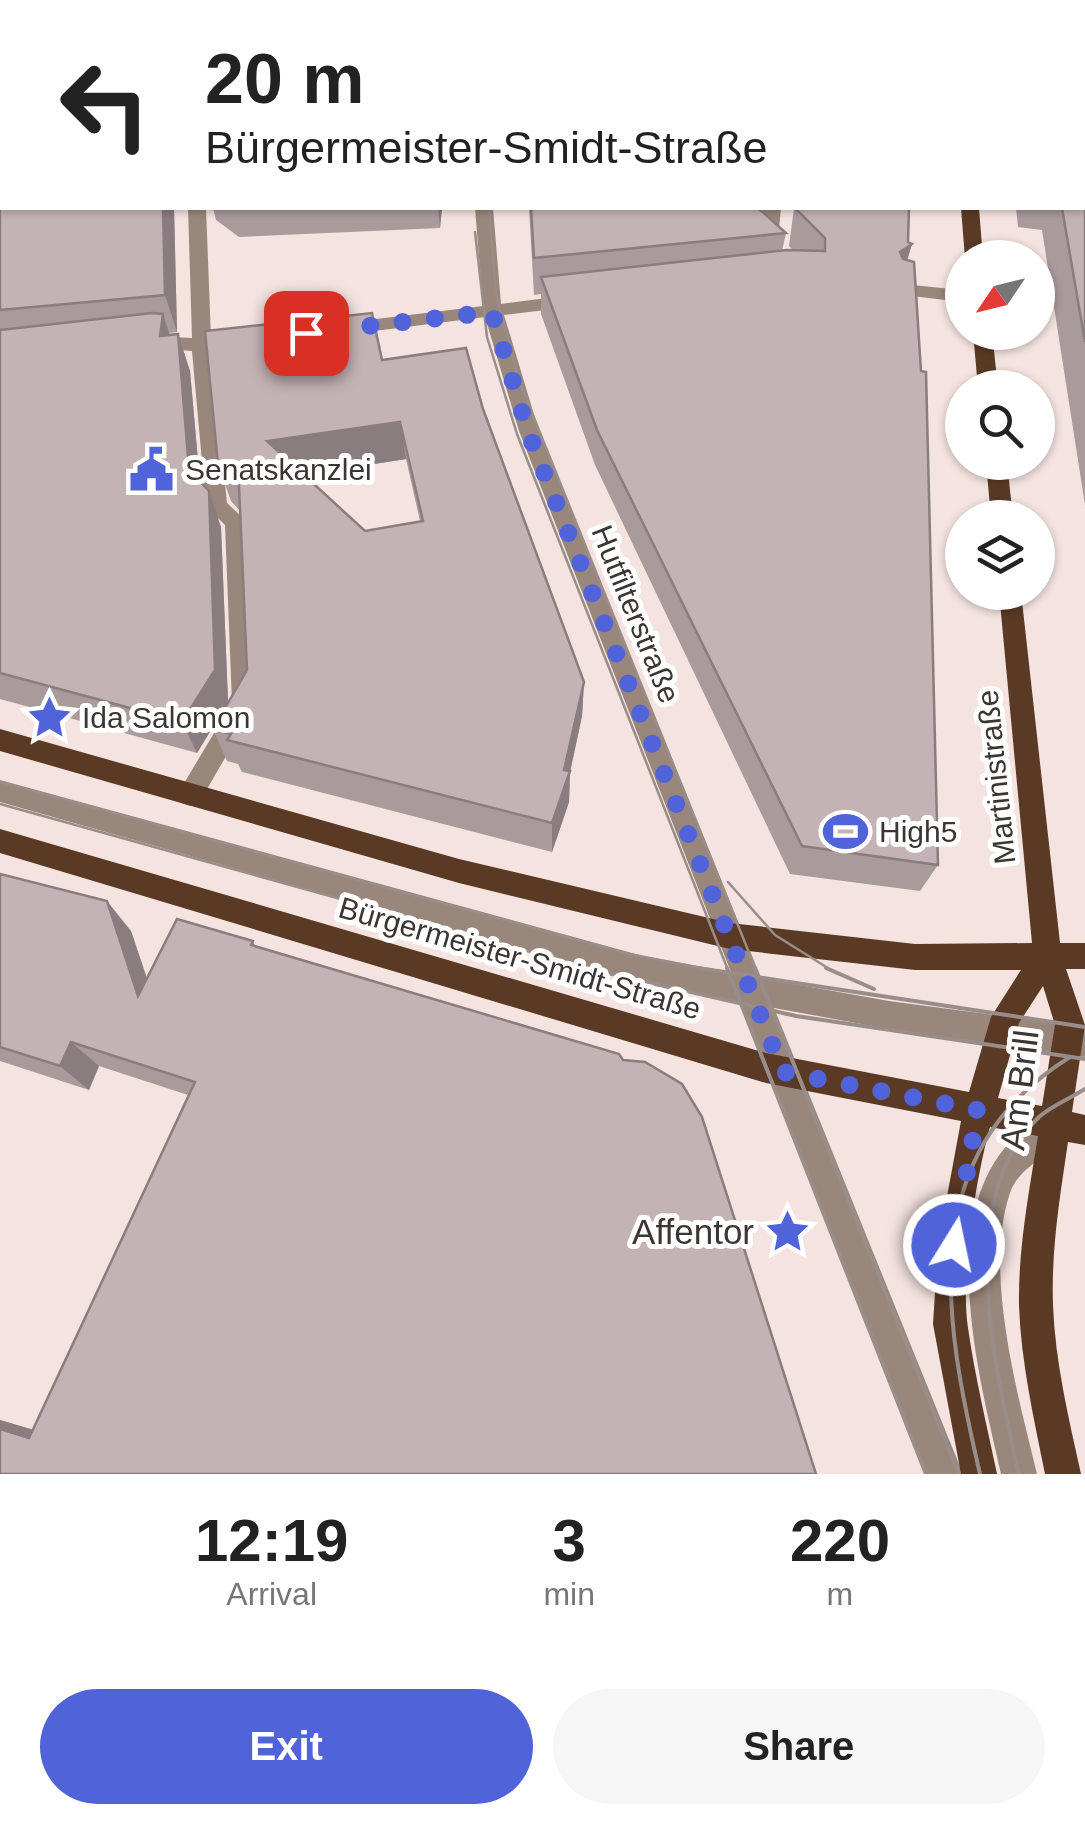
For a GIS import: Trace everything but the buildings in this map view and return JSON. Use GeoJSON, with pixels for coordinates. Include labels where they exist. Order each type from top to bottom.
{"type":"FeatureCollection","features":[{"type":"Feature","properties":{"kind":"main road"},"geometry":{"type":"LineString","coordinates":[[970,210],[973,240]]}},
{"type":"Feature","properties":{"kind":"main road","name":"Martinistraße"},"geometry":{"type":"LineString","coordinates":[[1012,610],[1046,955]]}},
{"type":"Feature","properties":{"kind":"main road"},"geometry":{"type":"LineString","coordinates":[[0,740],[459,871],[730,936],[916,957],[1085,956]]}},
{"type":"Feature","properties":{"kind":"main road","name":"Bürgermeister-Smidt-Straße"},"geometry":{"type":"LineString","coordinates":[[0,841],[783,1072],[1070,1129]]}},
{"type":"Feature","properties":{"kind":"main road","name":"Am Brill"},"geometry":{"type":"LineString","coordinates":[[979,1474],[950,1324],[954,1245],[978,1110],[1006,1016],[1046,955]]}},
{"type":"Feature","properties":{"kind":"main road","name":"Am Brill"},"geometry":{"type":"LineString","coordinates":[[1046,955],[1076,1040],[1070,1129],[1039,1228],[1036,1306],[1047,1400],[1063,1474]]}},
{"type":"Feature","properties":{"kind":"street","name":"Hutfilterstraße"},"geometry":{"type":"LineString","coordinates":[[484,210],[485,268],[492,312],[528,432],[945,1474]]}},
{"type":"Feature","properties":{"kind":"street"},"geometry":{"type":"LineString","coordinates":[[746,218],[776,247],[772,210]]}},
{"type":"Feature","properties":{"kind":"street"},"geometry":{"type":"LineString","coordinates":[[190,795],[244,704],[236,522],[217,506],[211,464],[201,345],[197,215]]}},
{"type":"Feature","properties":{"kind":"street"},"geometry":{"type":"LineString","coordinates":[[902,290],[945,294]]}},
{"type":"Feature","properties":{"kind":"street"},"geometry":{"type":"LineString","coordinates":[[314,332],[597,298]]}},
{"type":"Feature","properties":{"kind":"street"},"geometry":{"type":"LineString","coordinates":[[126,344],[165,340],[201,345],[258,339]]}},
{"type":"Feature","properties":{"kind":"street"},"geometry":{"type":"LineString","coordinates":[[0,792],[643,970],[752,991],[1076,1040]]}},
{"type":"Feature","properties":{"kind":"street"},"geometry":{"type":"LineString","coordinates":[[1019,1474],[990,1337],[986,1256],[995,1195],[1010,1161],[1070,1129]]}},
{"type":"Feature","properties":{"kind":"tram line"},"geometry":{"type":"LineString","coordinates":[[489,210],[496,294],[518,378],[756,970]]}},
{"type":"Feature","properties":{"kind":"tram line"},"geometry":{"type":"LineString","coordinates":[[475,232],[487,337],[517,434],[728,970]]}},
{"type":"Feature","properties":{"kind":"tram line"},"geometry":{"type":"LineString","coordinates":[[0,782],[629,954],[711,970]]}},
{"type":"Feature","properties":{"kind":"tram line"},"geometry":{"type":"LineString","coordinates":[[0,804],[595,970]]}},
{"type":"Feature","properties":{"kind":"tram line"},"geometry":{"type":"LineString","coordinates":[[728,882],[775,935],[831,970]]}},
{"type":"Feature","properties":{"kind":"tram line"},"geometry":{"type":"LineString","coordinates":[[586,968],[741,1003]]}},
{"type":"Feature","properties":{"kind":"tram line"},"geometry":{"type":"LineString","coordinates":[[698,968],[711,970]]}},
{"type":"Feature","properties":{"kind":"tram line"},"geometry":{"type":"LineString","coordinates":[[727,968],[729,973]]}},
{"type":"Feature","properties":{"kind":"tram line"},"geometry":{"type":"LineString","coordinates":[[755,968],[759,977]]}},
{"type":"Feature","properties":{"kind":"tram line"},"geometry":{"type":"LineString","coordinates":[[826,968],[874,989]]}},
{"type":"Feature","properties":{"kind":"tram line"},"geometry":{"type":"LineString","coordinates":[[711,970],[729,973]]}},
{"type":"Feature","properties":{"kind":"tram line"},"geometry":{"type":"LineString","coordinates":[[729,973],[759,977]]}},
{"type":"Feature","properties":{"kind":"tram line"},"geometry":{"type":"LineString","coordinates":[[729,973],[741,1003]]}},
{"type":"Feature","properties":{"kind":"tram line"},"geometry":{"type":"LineString","coordinates":[[759,977],[1085,1027]]}},
{"type":"Feature","properties":{"kind":"tram line"},"geometry":{"type":"LineString","coordinates":[[759,977],[772,1011]]}},
{"type":"Feature","properties":{"kind":"tram line"},"geometry":{"type":"LineString","coordinates":[[741,1003],[772,1011]]}},
{"type":"Feature","properties":{"kind":"tram line"},"geometry":{"type":"LineString","coordinates":[[741,1003],[926,1474]]}},
{"type":"Feature","properties":{"kind":"tram line"},"geometry":{"type":"LineString","coordinates":[[772,1011],[1085,1059]]}},
{"type":"Feature","properties":{"kind":"tram line"},"geometry":{"type":"LineString","coordinates":[[772,1011],[959,1474]]}},
{"type":"Feature","properties":{"kind":"tram line"},"geometry":{"type":"LineString","coordinates":[[980,1474],[957,1358],[951,1300],[953,1244],[963,1191],[985,1142],[1020,1097],[1070,1057]]}},
{"type":"Feature","properties":{"kind":"tram line"},"geometry":{"type":"LineString","coordinates":[[1019,1474],[992,1338],[988,1239],[996,1193],[1012,1152],[1039,1117],[1085,1089]]}},
{"type":"Feature","properties":{"kind":"place","name":"Senatskanzlei"},"geometry":{"type":"Point","coordinates":[152,469]}},
{"type":"Feature","properties":{"kind":"place","name":"Ida Salomon"},"geometry":{"type":"Point","coordinates":[49,717]}},
{"type":"Feature","properties":{"kind":"place","name":"High5"},"geometry":{"type":"Point","coordinates":[846,831]}},
{"type":"Feature","properties":{"kind":"place","name":"Affentor"},"geometry":{"type":"Point","coordinates":[787,1231]}},
{"type":"Feature","properties":{"kind":"route"},"geometry":{"type":"LineString","coordinates":[[306,333],[492,312],[528,432],[783,1072],[978,1110],[954,1245]]}}]}
